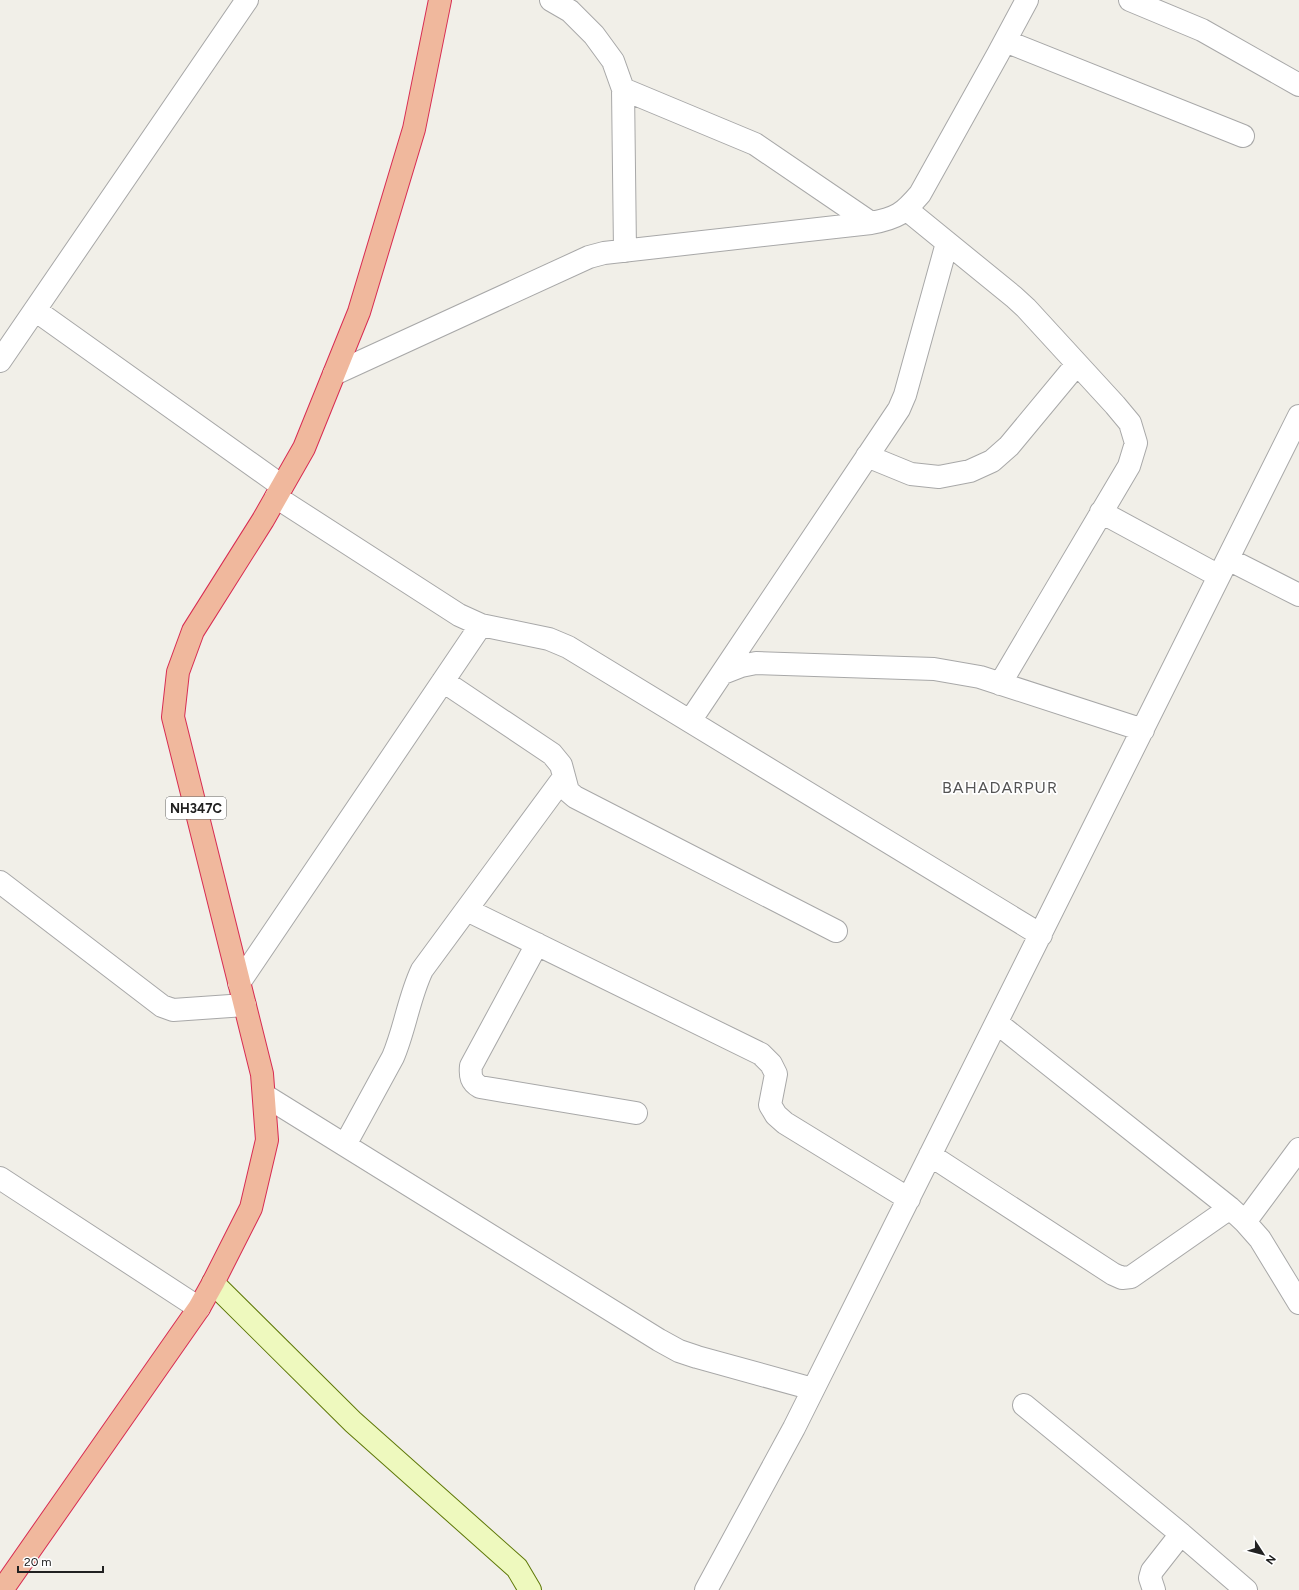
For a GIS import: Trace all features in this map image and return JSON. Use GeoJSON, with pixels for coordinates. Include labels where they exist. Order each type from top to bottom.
{"type":"FeatureCollection","features":[{"type":"Feature","properties":{"kind":"highway","name":"NH347C"},"geometry":{"type":"LineString","coordinates":[[2,1590],[199,1308],[251,1208],[266,1140],[262,1074],[173,717],[178,672],[193,631],[279,492],[304,448],[334,374],[358,312],[414,129],[440,0]]}},
{"type":"Feature","properties":{"kind":"main road"},"geometry":{"type":"LineString","coordinates":[[213,1283],[353,1422],[517,1568],[530,1590]]}},
{"type":"Feature","properties":{"kind":"street"},"geometry":{"type":"LineString","coordinates":[[0,361],[248,0]]}},
{"type":"Feature","properties":{"kind":"street"},"geometry":{"type":"LineString","coordinates":[[551,0],[570,11],[594,35],[613,61],[623,89],[625,251]]}},
{"type":"Feature","properties":{"kind":"street"},"geometry":{"type":"LineString","coordinates":[[334,374],[573,263],[604,253],[871,223],[891,219],[906,209],[920,194],[1027,0]]}},
{"type":"Feature","properties":{"kind":"street"},"geometry":{"type":"LineString","coordinates":[[1130,0],[1207,33],[1299,85]]}},
{"type":"Feature","properties":{"kind":"street"},"geometry":{"type":"LineString","coordinates":[[1005,41],[1243,136]]}},
{"type":"Feature","properties":{"kind":"street"},"geometry":{"type":"LineString","coordinates":[[623,89],[755,144],[871,223]]}},
{"type":"Feature","properties":{"kind":"street"},"geometry":{"type":"LineString","coordinates":[[906,209],[1014,297],[1130,423],[1136,443],[1129,466],[1000,684]]}},
{"type":"Feature","properties":{"kind":"street"},"geometry":{"type":"LineString","coordinates":[[690,721],[724,673],[899,409],[905,396],[947,243]]}},
{"type":"Feature","properties":{"kind":"street"},"geometry":{"type":"LineString","coordinates":[[35,310],[279,492],[459,615],[481,625],[549,639],[568,647],[1041,935]]}},
{"type":"Feature","properties":{"kind":"street"},"geometry":{"type":"LineString","coordinates":[[867,456],[911,474],[939,477],[970,471],[992,461],[1009,446],[1077,364]]}},
{"type":"Feature","properties":{"kind":"street"},"geometry":{"type":"LineString","coordinates":[[706,1590],[794,1428],[1299,416]]}},
{"type":"Feature","properties":{"kind":"street"},"geometry":{"type":"LineString","coordinates":[[1101,512],[1224,568],[1299,595]]}},
{"type":"Feature","properties":{"kind":"street"},"geometry":{"type":"LineString","coordinates":[[239,983],[481,625]]}},
{"type":"Feature","properties":{"kind":"street"},"geometry":{"type":"LineString","coordinates":[[724,673],[741,666],[756,663],[934,670],[980,677],[1143,730]]}},
{"type":"Feature","properties":{"kind":"street"},"geometry":{"type":"LineString","coordinates":[[443,681],[552,754],[561,765],[568,791],[575,797],[836,931]]}},
{"type":"Feature","properties":{"kind":"street"},"geometry":{"type":"LineString","coordinates":[[345,1145],[398,1046],[417,981],[422,970],[564,777]]}},
{"type":"Feature","properties":{"kind":"street"},"geometry":{"type":"LineString","coordinates":[[0,882],[162,1006],[173,1010],[245,1005]]}},
{"type":"Feature","properties":{"kind":"street"},"geometry":{"type":"LineString","coordinates":[[467,910],[761,1054],[771,1064],[776,1074],[770,1105],[776,1115],[785,1123],[909,1199]]}},
{"type":"Feature","properties":{"kind":"street"},"geometry":{"type":"LineString","coordinates":[[537,944],[471,1066],[470,1076],[474,1084],[480,1087],[636,1113]]}},
{"type":"Feature","properties":{"kind":"street"},"geometry":{"type":"LineString","coordinates":[[997,1023],[1238,1215],[1260,1239],[1299,1302]]}},
{"type":"Feature","properties":{"kind":"street"},"geometry":{"type":"LineString","coordinates":[[264,1095],[665,1344],[679,1351],[697,1357],[813,1389]]}},
{"type":"Feature","properties":{"kind":"street"},"geometry":{"type":"LineString","coordinates":[[930,1155],[1107,1270],[1122,1278],[1131,1277],[1238,1215],[1299,1149]]}},
{"type":"Feature","properties":{"kind":"street"},"geometry":{"type":"LineString","coordinates":[[0,1178],[199,1308]]}},
{"type":"Feature","properties":{"kind":"street"},"geometry":{"type":"LineString","coordinates":[[1024,1405],[1181,1534],[1246,1590]]}},
{"type":"Feature","properties":{"kind":"street"},"geometry":{"type":"LineString","coordinates":[[1154,1590],[1150,1578],[1152,1571],[1181,1534]]}},
{"type":"Feature","properties":{"kind":"district","name":"BAHADARPUR"},"geometry":{"type":"Point","coordinates":[1000,787]}}]}
